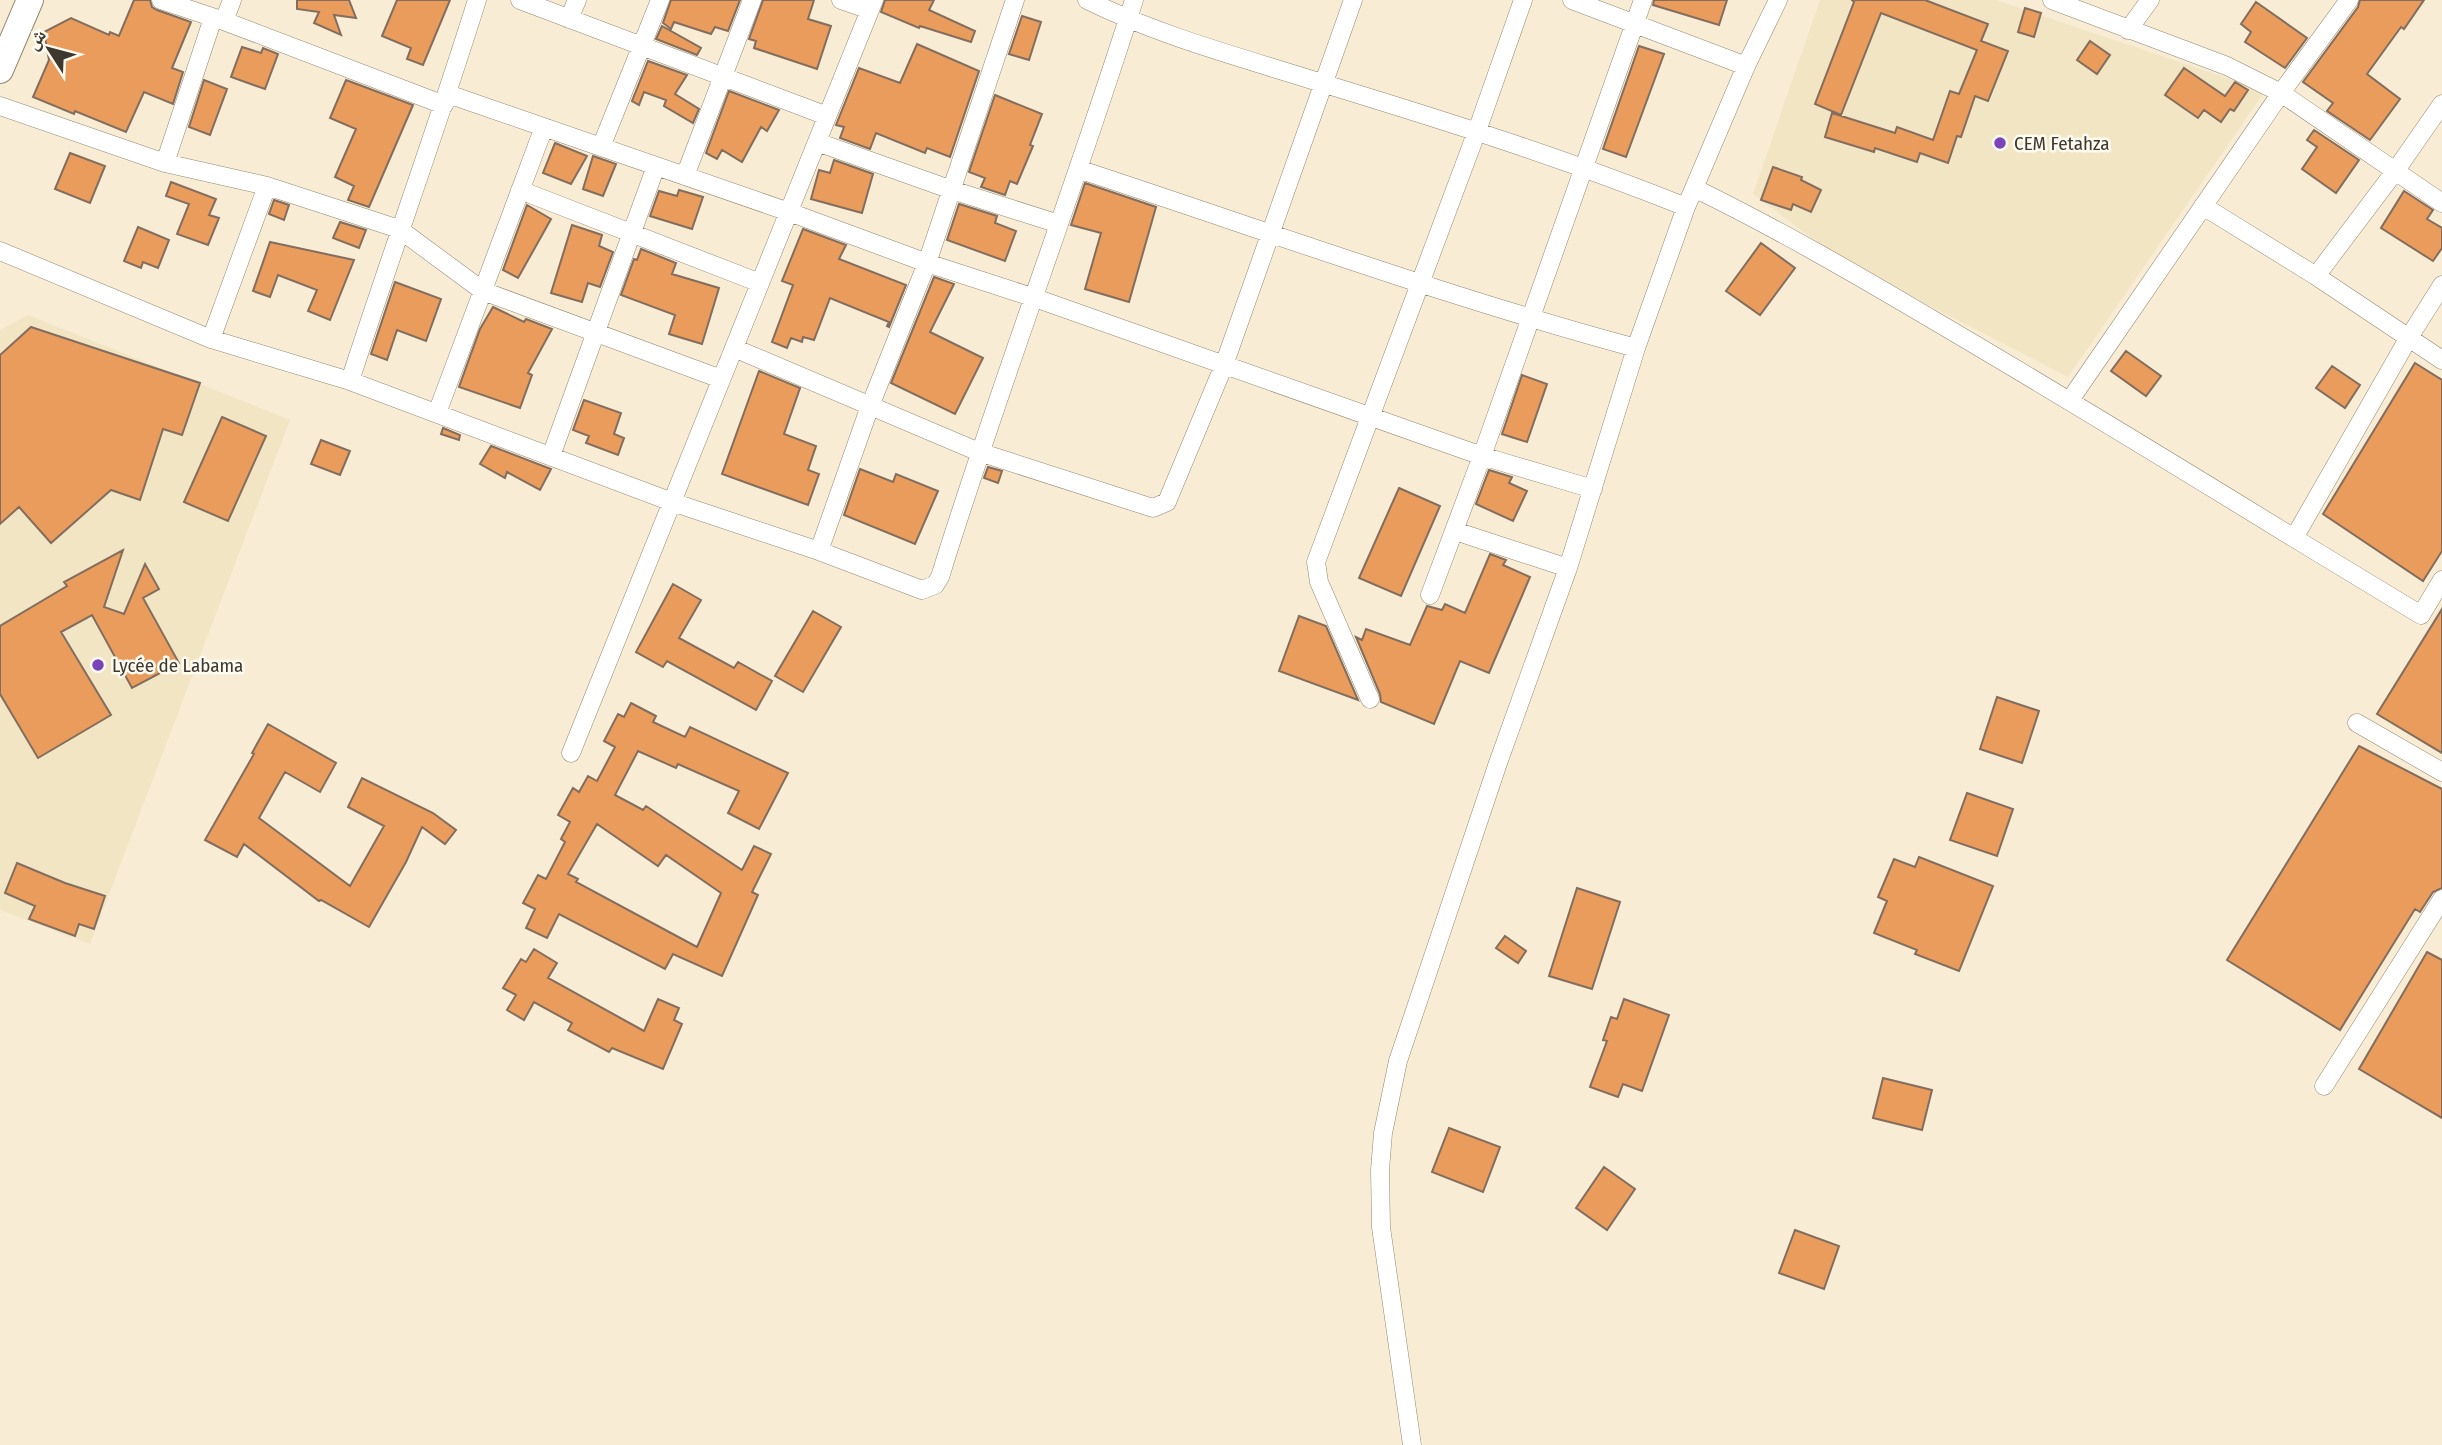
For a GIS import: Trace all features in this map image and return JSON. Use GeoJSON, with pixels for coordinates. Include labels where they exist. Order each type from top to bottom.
{"type":"FeatureCollection","features":[{"type":"Feature","properties":{"kind":"street"},"geometry":{"type":"LineString","coordinates":[[2,58],[30,0]]}},
{"type":"Feature","properties":{"kind":"street"},"geometry":{"type":"LineString","coordinates":[[160,0],[446,100],[544,127],[1482,456],[1593,489]]}},
{"type":"Feature","properties":{"kind":"street"},"geometry":{"type":"LineString","coordinates":[[165,163],[218,20],[232,0]]}},
{"type":"Feature","properties":{"kind":"street"},"geometry":{"type":"LineString","coordinates":[[350,381],[446,100],[477,0]]}},
{"type":"Feature","properties":{"kind":"street"},"geometry":{"type":"LineString","coordinates":[[520,0],[827,116]]}},
{"type":"Feature","properties":{"kind":"street"},"geometry":{"type":"LineString","coordinates":[[569,19],[577,0]]}},
{"type":"Feature","properties":{"kind":"street"},"geometry":{"type":"LineString","coordinates":[[601,147],[660,0]]}},
{"type":"Feature","properties":{"kind":"street"},"geometry":{"type":"LineString","coordinates":[[685,176],[752,0]]}},
{"type":"Feature","properties":{"kind":"street"},"geometry":{"type":"LineString","coordinates":[[571,753],[872,5],[841,0]]}},
{"type":"Feature","properties":{"kind":"street"},"geometry":{"type":"LineString","coordinates":[[819,551],[870,406],[927,262],[1015,0]]}},
{"type":"Feature","properties":{"kind":"street"},"geometry":{"type":"LineString","coordinates":[[1087,0],[1128,20],[1238,58],[1477,131],[1686,207]]}},
{"type":"Feature","properties":{"kind":"street"},"geometry":{"type":"LineString","coordinates":[[0,251],[211,338],[350,381],[672,502],[819,551],[922,590],[929,589],[940,577],[979,452],[1035,298],[1134,0]]}},
{"type":"Feature","properties":{"kind":"street"},"geometry":{"type":"LineString","coordinates":[[734,348],[979,452],[1153,508],[1162,505],[1170,497],[1224,365],[1353,0]]}},
{"type":"Feature","properties":{"kind":"street"},"geometry":{"type":"LineString","coordinates":[[1370,699],[1315,571],[1315,562],[1477,131],[1523,0]]}},
{"type":"Feature","properties":{"kind":"street"},"geometry":{"type":"LineString","coordinates":[[1572,0],[1746,66]]}},
{"type":"Feature","properties":{"kind":"street"},"geometry":{"type":"LineString","coordinates":[[1430,595],[1482,456],[1643,0]]}},
{"type":"Feature","properties":{"kind":"street"},"geometry":{"type":"LineString","coordinates":[[1412,1445],[1381,1227],[1380,1170],[1383,1133],[1398,1061],[1498,763],[1569,568],[1636,348],[1686,207],[1746,66],[1778,0]]}},
{"type":"Feature","properties":{"kind":"street"},"geometry":{"type":"LineString","coordinates":[[2052,0],[2227,66],[2281,93],[2442,203]]}},
{"type":"Feature","properties":{"kind":"street"},"geometry":{"type":"LineString","coordinates":[[2128,30],[2150,0]]}},
{"type":"Feature","properties":{"kind":"street"},"geometry":{"type":"LineString","coordinates":[[2070,400],[2281,93],[2349,0]]}},
{"type":"Feature","properties":{"kind":"street"},"geometry":{"type":"LineString","coordinates":[[2316,276],[2442,104]]}},
{"type":"Feature","properties":{"kind":"street"},"geometry":{"type":"LineString","coordinates":[[0,106],[165,163],[267,186],[400,229],[483,291],[721,379]]}},
{"type":"Feature","properties":{"kind":"street"},"geometry":{"type":"LineString","coordinates":[[437,413],[544,127]]}},
{"type":"Feature","properties":{"kind":"street"},"geometry":{"type":"LineString","coordinates":[[817,142],[951,190],[1059,224]]}},
{"type":"Feature","properties":{"kind":"street"},"geometry":{"type":"LineString","coordinates":[[551,456],[656,166]]}},
{"type":"Feature","properties":{"kind":"street"},"geometry":{"type":"LineString","coordinates":[[1078,169],[1420,284],[1530,319],[1636,348]]}},
{"type":"Feature","properties":{"kind":"street"},"geometry":{"type":"LineString","coordinates":[[211,338],[267,186]]}},
{"type":"Feature","properties":{"kind":"street"},"geometry":{"type":"LineString","coordinates":[[1694,188],[1763,221],[2070,400],[2421,615],[2436,602],[2442,580]]}},
{"type":"Feature","properties":{"kind":"street"},"geometry":{"type":"LineString","coordinates":[[520,190],[760,283]]}},
{"type":"Feature","properties":{"kind":"street"},"geometry":{"type":"LineString","coordinates":[[2203,206],[2316,276],[2442,360]]}},
{"type":"Feature","properties":{"kind":"street"},"geometry":{"type":"LineString","coordinates":[[2294,538],[2442,285]]}},
{"type":"Feature","properties":{"kind":"street"},"geometry":{"type":"LineString","coordinates":[[1455,531],[1569,568]]}},
{"type":"Feature","properties":{"kind":"street"},"geometry":{"type":"LineString","coordinates":[[2357,723],[2442,772]]}},
{"type":"Feature","properties":{"kind":"street"},"geometry":{"type":"LineString","coordinates":[[2324,1086],[2442,899]]}},
{"type":"Feature","properties":{"kind":"shaded area","name":"CEM Fetahza"},"geometry":{"type":"Polygon","coordinates":[[[1820,0],[1996,0],[2265,91],[2068,377],[1841,260],[1753,194],[1820,0]]]}},
{"type":"Feature","properties":{"kind":"shaded area","name":"Lycée de Labama"},"geometry":{"type":"Polygon","coordinates":[[[28,315],[290,420],[90,944],[0,910],[0,330],[28,315]]]}},
{"type":"Feature","properties":{"kind":"building"},"geometry":{"type":"Polygon","coordinates":[[[134,0],[150,0],[152,7],[157,10],[191,22],[172,68],[183,72],[173,104],[144,92],[126,132],[33,97],[49,60],[44,32],[71,18],[109,35],[110,32],[119,36],[134,0]]]}},
{"type":"Feature","properties":{"kind":"building"},"geometry":{"type":"Polygon","coordinates":[[[297,0],[349,0],[356,18],[334,15],[341,35],[314,23],[319,12],[297,9],[297,0]]]}},
{"type":"Feature","properties":{"kind":"building"},"geometry":{"type":"Polygon","coordinates":[[[397,0],[450,0],[423,65],[407,59],[411,48],[382,36],[397,0]]]}},
{"type":"Feature","properties":{"kind":"building"},"geometry":{"type":"Polygon","coordinates":[[[671,0],[740,0],[728,31],[715,27],[711,34],[674,22],[671,29],[663,23],[671,0]]]}},
{"type":"Feature","properties":{"kind":"building"},"geometry":{"type":"Polygon","coordinates":[[[763,0],[814,0],[808,19],[831,26],[817,69],[754,48],[756,41],[749,39],[763,0]]]}},
{"type":"Feature","properties":{"kind":"building"},"geometry":{"type":"Polygon","coordinates":[[[885,0],[934,0],[929,10],[975,31],[971,42],[920,26],[919,28],[881,12],[885,0]]]}},
{"type":"Feature","properties":{"kind":"building"},"geometry":{"type":"Polygon","coordinates":[[[1654,0],[1727,0],[1719,25],[1653,5],[1654,0]]]}},
{"type":"Feature","properties":{"kind":"building"},"geometry":{"type":"Polygon","coordinates":[[[1852,0],[1925,0],[1988,24],[1981,41],[2008,51],[1988,101],[1975,96],[1961,137],[1957,136],[1948,163],[1920,153],[1917,162],[1875,148],[1874,152],[1825,137],[1832,113],[1895,133],[1897,127],[1933,140],[1950,91],[1959,94],[1977,50],[1881,13],[1841,115],[1815,104],[1854,2],[1852,0]]]}},
{"type":"Feature","properties":{"kind":"building"},"geometry":{"type":"Polygon","coordinates":[[[2360,0],[2424,0],[2367,74],[2400,99],[2370,140],[2327,111],[2333,103],[2303,82],[2358,7],[2360,0]]]}},
{"type":"Feature","properties":{"kind":"building"},"geometry":{"type":"Polygon","coordinates":[[[2256,2],[2307,38],[2285,68],[2245,42],[2251,32],[2241,24],[2256,2]]]}},
{"type":"Feature","properties":{"kind":"building"},"geometry":{"type":"Polygon","coordinates":[[[2025,8],[2041,13],[2034,37],[2018,32],[2025,8]]]}},
{"type":"Feature","properties":{"kind":"building"},"geometry":{"type":"Polygon","coordinates":[[[1022,16],[1041,22],[1029,60],[1009,54],[1022,16]]]}},
{"type":"Feature","properties":{"kind":"building"},"geometry":{"type":"Polygon","coordinates":[[[662,26],[701,48],[697,55],[656,39],[662,26]]]}},
{"type":"Feature","properties":{"kind":"building"},"geometry":{"type":"Polygon","coordinates":[[[2090,41],[2110,55],[2097,74],[2077,60],[2090,41]]]}},
{"type":"Feature","properties":{"kind":"building"},"geometry":{"type":"Polygon","coordinates":[[[917,44],[979,71],[950,157],[927,148],[925,153],[876,133],[870,149],[840,138],[844,127],[836,125],[859,68],[900,83],[917,44]]]}},
{"type":"Feature","properties":{"kind":"building"},"geometry":{"type":"Polygon","coordinates":[[[1639,46],[1664,54],[1626,157],[1603,149],[1639,46]]]}},
{"type":"Feature","properties":{"kind":"building"},"geometry":{"type":"Polygon","coordinates":[[[242,47],[261,53],[263,48],[278,54],[265,89],[231,77],[242,47]]]}},
{"type":"Feature","properties":{"kind":"building"},"geometry":{"type":"Polygon","coordinates":[[[648,61],[687,75],[675,94],[699,109],[693,123],[664,106],[666,100],[644,92],[639,105],[632,101],[648,61]]]}},
{"type":"Feature","properties":{"kind":"building"},"geometry":{"type":"Polygon","coordinates":[[[2184,68],[2225,96],[2235,82],[2248,90],[2234,111],[2230,109],[2221,122],[2204,110],[2198,118],[2165,95],[2184,68]]]}},
{"type":"Feature","properties":{"kind":"building"},"geometry":{"type":"Polygon","coordinates":[[[204,80],[227,89],[210,135],[189,127],[204,80]]]}},
{"type":"Feature","properties":{"kind":"building"},"geometry":{"type":"Polygon","coordinates":[[[346,80],[413,105],[369,207],[348,200],[354,186],[335,177],[356,129],[330,118],[346,80]]]}},
{"type":"Feature","properties":{"kind":"building"},"geometry":{"type":"Polygon","coordinates":[[[729,91],[779,110],[767,131],[761,127],[742,162],[722,150],[717,159],[706,153],[729,91]]]}},
{"type":"Feature","properties":{"kind":"building"},"geometry":{"type":"Polygon","coordinates":[[[995,95],[1042,114],[1030,145],[1033,146],[1017,184],[1010,181],[1005,195],[981,187],[985,178],[969,172],[995,95]]]}},
{"type":"Feature","properties":{"kind":"building"},"geometry":{"type":"Polygon","coordinates":[[[2314,130],[2359,160],[2336,193],[2302,169],[2317,147],[2307,140],[2314,130]]]}},
{"type":"Feature","properties":{"kind":"building"},"geometry":{"type":"Polygon","coordinates":[[[555,143],[587,156],[571,184],[543,173],[555,143]]]}},
{"type":"Feature","properties":{"kind":"building"},"geometry":{"type":"Polygon","coordinates":[[[70,153],[105,166],[90,203],[55,189],[70,153]]]}},
{"type":"Feature","properties":{"kind":"building"},"geometry":{"type":"Polygon","coordinates":[[[593,156],[616,164],[603,196],[583,189],[593,156]]]}},
{"type":"Feature","properties":{"kind":"building"},"geometry":{"type":"Polygon","coordinates":[[[834,160],[873,174],[862,213],[811,199],[819,170],[830,173],[834,160]]]}},
{"type":"Feature","properties":{"kind":"building"},"geometry":{"type":"Polygon","coordinates":[[[1773,167],[1802,177],[1801,180],[1821,190],[1811,212],[1793,204],[1791,210],[1761,200],[1773,167]]]}},
{"type":"Feature","properties":{"kind":"building"},"geometry":{"type":"Polygon","coordinates":[[[171,182],[216,199],[209,215],[219,218],[208,245],[177,234],[189,204],[166,196],[171,182]]]}},
{"type":"Feature","properties":{"kind":"building"},"geometry":{"type":"Polygon","coordinates":[[[1085,183],[1156,207],[1129,302],[1085,289],[1101,233],[1071,225],[1085,183]]]}},
{"type":"Feature","properties":{"kind":"building"},"geometry":{"type":"Polygon","coordinates":[[[679,190],[703,197],[692,229],[650,216],[659,191],[677,196],[679,190]]]}},
{"type":"Feature","properties":{"kind":"building"},"geometry":{"type":"Polygon","coordinates":[[[2404,191],[2433,210],[2427,219],[2442,228],[2442,248],[2433,261],[2381,228],[2404,191]]]}},
{"type":"Feature","properties":{"kind":"building"},"geometry":{"type":"Polygon","coordinates":[[[274,200],[289,205],[284,220],[269,214],[274,200]]]}},
{"type":"Feature","properties":{"kind":"building"},"geometry":{"type":"Polygon","coordinates":[[[959,204],[997,216],[995,223],[1016,231],[1005,261],[947,240],[959,204]]]}},
{"type":"Feature","properties":{"kind":"building"},"geometry":{"type":"Polygon","coordinates":[[[527,205],[551,219],[518,278],[503,270],[527,205]]]}},
{"type":"Feature","properties":{"kind":"building"},"geometry":{"type":"Polygon","coordinates":[[[340,222],[366,230],[359,248],[333,238],[340,222]]]}},
{"type":"Feature","properties":{"kind":"building"},"geometry":{"type":"Polygon","coordinates":[[[572,225],[602,235],[599,246],[613,252],[600,287],[588,283],[582,302],[551,293],[572,225]]]}},
{"type":"Feature","properties":{"kind":"building"},"geometry":{"type":"Polygon","coordinates":[[[138,227],[169,240],[158,268],[143,262],[141,268],[124,261],[138,227]]]}},
{"type":"Feature","properties":{"kind":"building"},"geometry":{"type":"Polygon","coordinates":[[[803,229],[846,245],[839,259],[906,285],[889,327],[889,322],[830,298],[814,340],[803,337],[802,342],[791,338],[787,348],[772,342],[793,285],[782,281],[803,229]]]}},
{"type":"Feature","properties":{"kind":"building"},"geometry":{"type":"Polygon","coordinates":[[[270,242],[354,260],[330,320],[308,311],[317,290],[278,275],[270,297],[253,291],[270,242]]]}},
{"type":"Feature","properties":{"kind":"building"},"geometry":{"type":"Polygon","coordinates":[[[1761,243],[1795,268],[1760,315],[1726,291],[1761,243]]]}},
{"type":"Feature","properties":{"kind":"building"},"geometry":{"type":"Polygon","coordinates":[[[641,249],[676,263],[672,274],[719,288],[702,344],[669,334],[675,315],[621,295],[634,259],[637,260],[641,249]]]}},
{"type":"Feature","properties":{"kind":"building"},"geometry":{"type":"Polygon","coordinates":[[[934,277],[954,284],[930,332],[983,358],[955,414],[891,383],[934,277]]]}},
{"type":"Feature","properties":{"kind":"building"},"geometry":{"type":"Polygon","coordinates":[[[395,282],[441,299],[426,341],[397,330],[387,360],[371,354],[395,282]]]}},
{"type":"Feature","properties":{"kind":"building"},"geometry":{"type":"Polygon","coordinates":[[[493,307],[524,322],[526,319],[552,329],[528,373],[532,375],[520,408],[459,387],[480,329],[493,307]]]}},
{"type":"Feature","properties":{"kind":"building"},"geometry":{"type":"Polygon","coordinates":[[[31,327],[200,383],[182,435],[163,429],[140,500],[111,490],[51,543],[19,507],[0,524],[0,355],[31,327]]]}},
{"type":"Feature","properties":{"kind":"building"},"geometry":{"type":"Polygon","coordinates":[[[2126,351],[2161,376],[2146,396],[2111,371],[2126,351]]]}},
{"type":"Feature","properties":{"kind":"building"},"geometry":{"type":"Polygon","coordinates":[[[2415,363],[2442,380],[2442,551],[2423,581],[2323,514],[2415,363]]]}},
{"type":"Feature","properties":{"kind":"building"},"geometry":{"type":"Polygon","coordinates":[[[2332,366],[2360,385],[2345,408],[2316,388],[2332,366]]]}},
{"type":"Feature","properties":{"kind":"building"},"geometry":{"type":"Polygon","coordinates":[[[759,371],[800,388],[784,434],[816,446],[808,470],[819,474],[808,505],[722,474],[759,371]]]}},
{"type":"Feature","properties":{"kind":"building"},"geometry":{"type":"Polygon","coordinates":[[[1522,375],[1547,384],[1527,442],[1502,434],[1522,375]]]}},
{"type":"Feature","properties":{"kind":"building"},"geometry":{"type":"Polygon","coordinates":[[[584,400],[621,413],[614,434],[624,438],[618,455],[586,443],[589,436],[573,430],[584,400]]]}},
{"type":"Feature","properties":{"kind":"building"},"geometry":{"type":"Polygon","coordinates":[[[222,417],[266,436],[228,521],[184,502],[222,417]]]}},
{"type":"Feature","properties":{"kind":"building"},"geometry":{"type":"Polygon","coordinates":[[[443,428],[460,435],[459,440],[441,434],[443,428]]]}},
{"type":"Feature","properties":{"kind":"building"},"geometry":{"type":"Polygon","coordinates":[[[321,440],[350,451],[340,475],[311,464],[321,440]]]}},
{"type":"Feature","properties":{"kind":"building"},"geometry":{"type":"Polygon","coordinates":[[[491,446],[551,469],[540,490],[507,472],[505,478],[480,464],[491,446]]]}},
{"type":"Feature","properties":{"kind":"building"},"geometry":{"type":"Polygon","coordinates":[[[988,467],[1002,471],[998,483],[984,478],[988,467]]]}},
{"type":"Feature","properties":{"kind":"building"},"geometry":{"type":"Polygon","coordinates":[[[860,469],[893,482],[896,474],[938,491],[915,544],[844,515],[860,469]]]}},
{"type":"Feature","properties":{"kind":"building"},"geometry":{"type":"Polygon","coordinates":[[[1489,470],[1512,477],[1509,483],[1527,491],[1513,521],[1476,504],[1489,470]]]}},
{"type":"Feature","properties":{"kind":"building"},"geometry":{"type":"Polygon","coordinates":[[[1399,488],[1440,506],[1401,596],[1359,578],[1399,488]]]}},
{"type":"Feature","properties":{"kind":"building"},"geometry":{"type":"Polygon","coordinates":[[[123,550],[104,607],[124,614],[145,564],[159,589],[143,598],[179,663],[132,688],[92,615],[61,632],[111,715],[38,758],[0,694],[0,626],[67,586],[64,582],[123,550]]]}},
{"type":"Feature","properties":{"kind":"building"},"geometry":{"type":"Polygon","coordinates":[[[1490,554],[1506,560],[1503,565],[1530,577],[1489,673],[1460,661],[1434,724],[1381,702],[1356,637],[1362,640],[1366,629],[1410,645],[1427,606],[1442,610],[1445,604],[1465,613],[1490,554]]]}},
{"type":"Feature","properties":{"kind":"building"},"geometry":{"type":"Polygon","coordinates":[[[673,584],[701,600],[679,638],[734,668],[738,662],[772,681],[756,710],[667,661],[663,667],[636,652],[673,584]]]}},
{"type":"Feature","properties":{"kind":"building"},"geometry":{"type":"Polygon","coordinates":[[[2442,609],[2442,753],[2377,714],[2442,609]]]}},
{"type":"Feature","properties":{"kind":"building"},"geometry":{"type":"Polygon","coordinates":[[[813,611],[841,627],[803,692],[775,676],[813,611]]]}},
{"type":"Feature","properties":{"kind":"building"},"geometry":{"type":"Polygon","coordinates":[[[1299,616],[1326,626],[1358,700],[1279,671],[1299,616]]]}},
{"type":"Feature","properties":{"kind":"building"},"geometry":{"type":"Polygon","coordinates":[[[1997,697],[2039,711],[2022,763],[1980,749],[1997,697]]]}},
{"type":"Feature","properties":{"kind":"building"},"geometry":{"type":"Polygon","coordinates":[[[631,703],[656,716],[653,722],[685,737],[690,727],[788,773],[759,829],[728,813],[739,791],[678,764],[676,768],[638,751],[615,795],[643,810],[646,806],[742,870],[754,846],[771,854],[752,892],[758,895],[722,976],[673,954],[665,969],[559,914],[547,938],[526,928],[535,909],[523,903],[538,875],[546,879],[565,842],[561,839],[570,822],[558,815],[573,788],[579,792],[588,776],[597,781],[615,747],[604,741],[618,714],[624,717],[631,703]],[[597,824],[568,874],[578,879],[576,882],[697,947],[721,893],[666,855],[658,866],[597,824]]]}},
{"type":"Feature","properties":{"kind":"building"},"geometry":{"type":"Polygon","coordinates":[[[268,724],[336,763],[320,792],[285,772],[259,818],[350,886],[384,826],[348,807],[362,778],[433,813],[456,830],[445,844],[422,827],[406,862],[369,927],[319,901],[244,844],[237,857],[205,840],[268,724]]]}},
{"type":"Feature","properties":{"kind":"building"},"geometry":{"type":"Polygon","coordinates":[[[2359,746],[2442,789],[2442,888],[2433,892],[2420,912],[2415,909],[2340,1030],[2227,960],[2359,746]]]}},
{"type":"Feature","properties":{"kind":"building"},"geometry":{"type":"Polygon","coordinates":[[[1967,793],[2013,809],[1997,856],[1950,840],[1967,793]]]}},
{"type":"Feature","properties":{"kind":"building"},"geometry":{"type":"Polygon","coordinates":[[[1919,857],[1993,886],[1959,971],[1915,954],[1917,950],[1874,933],[1887,901],[1878,897],[1894,859],[1915,867],[1919,857]]]}},
{"type":"Feature","properties":{"kind":"building"},"geometry":{"type":"Polygon","coordinates":[[[17,863],[105,896],[94,929],[79,924],[75,936],[29,919],[35,906],[5,893],[17,863]]]}},
{"type":"Feature","properties":{"kind":"building"},"geometry":{"type":"Polygon","coordinates":[[[1577,888],[1620,902],[1592,989],[1549,976],[1577,888]]]}},
{"type":"Feature","properties":{"kind":"building"},"geometry":{"type":"Polygon","coordinates":[[[1505,936],[1526,951],[1518,963],[1496,948],[1505,936]]]}},
{"type":"Feature","properties":{"kind":"building"},"geometry":{"type":"Polygon","coordinates":[[[534,949],[557,963],[548,978],[644,1031],[658,999],[679,1008],[674,1020],[682,1024],[663,1069],[612,1048],[609,1052],[568,1030],[572,1023],[534,1002],[524,1020],[507,1010],[516,995],[503,988],[521,959],[526,962],[534,949]]]}},
{"type":"Feature","properties":{"kind":"building"},"geometry":{"type":"Polygon","coordinates":[[[2427,952],[2442,960],[2442,1118],[2359,1069],[2427,952]]]}},
{"type":"Feature","properties":{"kind":"building"},"geometry":{"type":"Polygon","coordinates":[[[1624,999],[1669,1015],[1642,1091],[1623,1084],[1618,1097],[1590,1087],[1607,1041],[1603,1040],[1611,1017],[1617,1019],[1624,999]]]}},
{"type":"Feature","properties":{"kind":"building"},"geometry":{"type":"Polygon","coordinates":[[[1883,1078],[1932,1090],[1922,1130],[1873,1118],[1883,1078]]]}},
{"type":"Feature","properties":{"kind":"building"},"geometry":{"type":"Polygon","coordinates":[[[1449,1128],[1500,1147],[1483,1192],[1432,1172],[1449,1128]]]}},
{"type":"Feature","properties":{"kind":"building"},"geometry":{"type":"Polygon","coordinates":[[[1604,1167],[1635,1189],[1607,1230],[1576,1208],[1604,1167]]]}},
{"type":"Feature","properties":{"kind":"building"},"geometry":{"type":"Polygon","coordinates":[[[1795,1230],[1839,1246],[1824,1289],[1779,1273],[1795,1230]]]}},
{"type":"Feature","properties":{"kind":"place","name":"CEM Fetahza"},"geometry":{"type":"Point","coordinates":[2000,143]}},
{"type":"Feature","properties":{"kind":"place","name":"Lycée de Labama"},"geometry":{"type":"Point","coordinates":[98,665]}}]}
